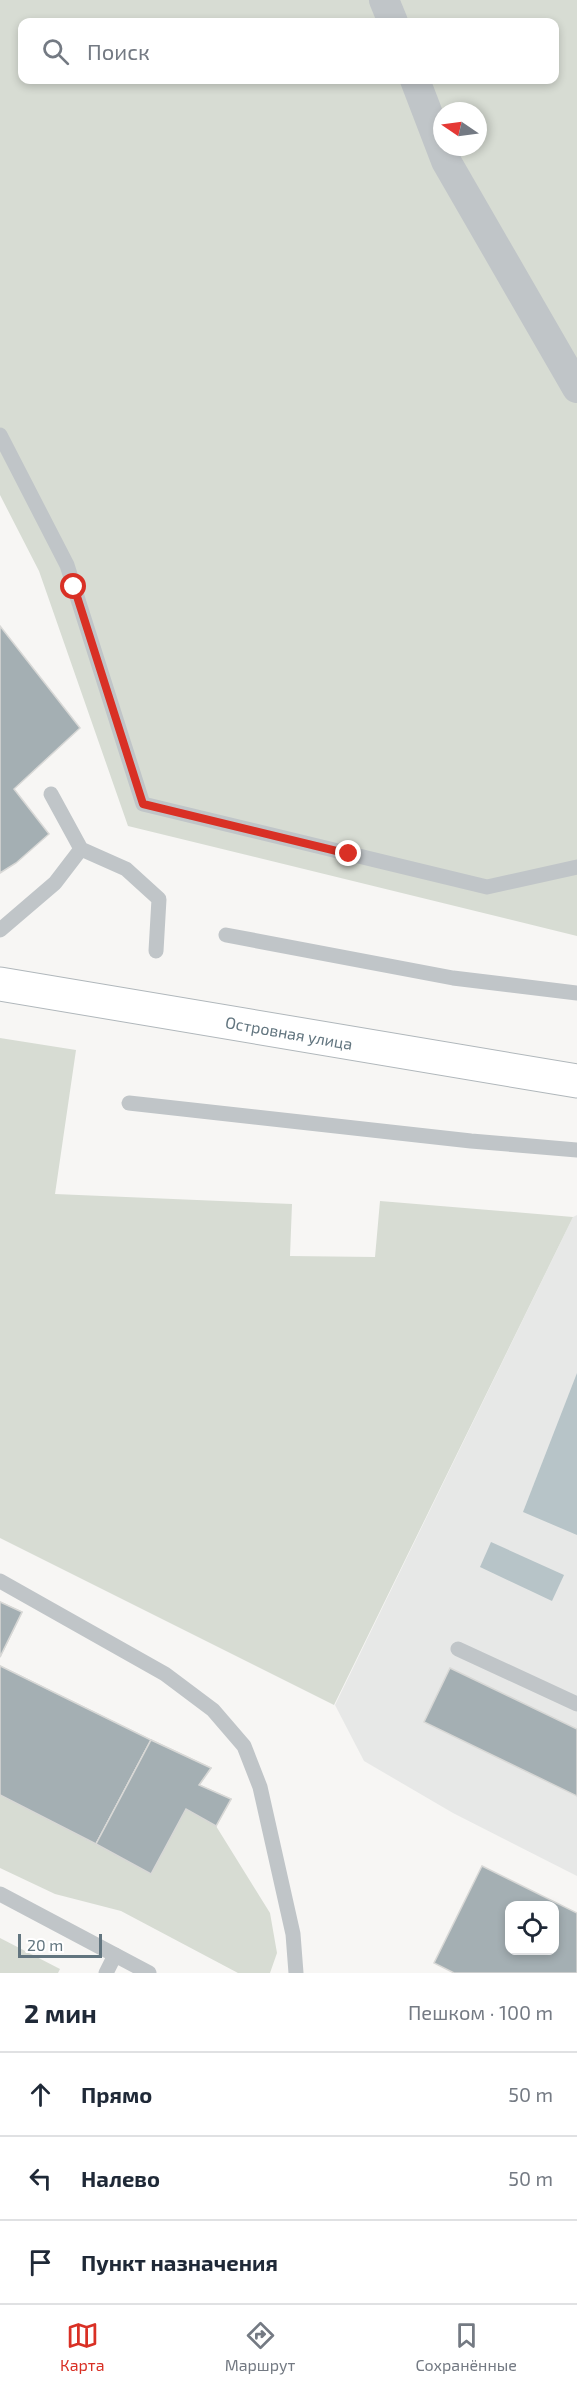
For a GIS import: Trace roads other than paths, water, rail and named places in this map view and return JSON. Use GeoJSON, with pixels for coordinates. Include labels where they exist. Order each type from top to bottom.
{"type":"FeatureCollection","features":[{"type":"Feature","properties":{"kind":"street"},"geometry":{"type":"LineString","coordinates":[[384,0],[391,18]]}},
{"type":"Feature","properties":{"kind":"street"},"geometry":{"type":"LineString","coordinates":[[417,84],[446,161],[577,388]]}},
{"type":"Feature","properties":{"kind":"street","name":"Островная улица"},"geometry":{"type":"LineString","coordinates":[[0,984],[577,1081]]}},
{"type":"Feature","properties":{"kind":"lane"},"geometry":{"type":"LineString","coordinates":[[0,435],[67,565],[143,804],[487,887],[577,867]]}},
{"type":"Feature","properties":{"kind":"lane"},"geometry":{"type":"LineString","coordinates":[[51,794],[81,849],[126,869],[159,899],[156,951]]}},
{"type":"Feature","properties":{"kind":"lane"},"geometry":{"type":"LineString","coordinates":[[0,930],[56,883],[81,849]]}},
{"type":"Feature","properties":{"kind":"lane"},"geometry":{"type":"LineString","coordinates":[[226,935],[453,978],[577,993]]}},
{"type":"Feature","properties":{"kind":"lane"},"geometry":{"type":"LineString","coordinates":[[129,1103],[471,1141],[577,1150]]}},
{"type":"Feature","properties":{"kind":"lane"},"geometry":{"type":"LineString","coordinates":[[0,1581],[165,1674],[213,1710],[244,1746],[260,1788],[293,1935],[296,1973]]}},
{"type":"Feature","properties":{"kind":"lane"},"geometry":{"type":"LineString","coordinates":[[458,1648],[577,1704]]}},
{"type":"Feature","properties":{"kind":"lane"},"geometry":{"type":"LineString","coordinates":[[0,1894],[149,1973]]}},
{"type":"Feature","properties":{"kind":"lane"},"geometry":{"type":"LineString","coordinates":[[106,1973],[115,1955]]}}]}
